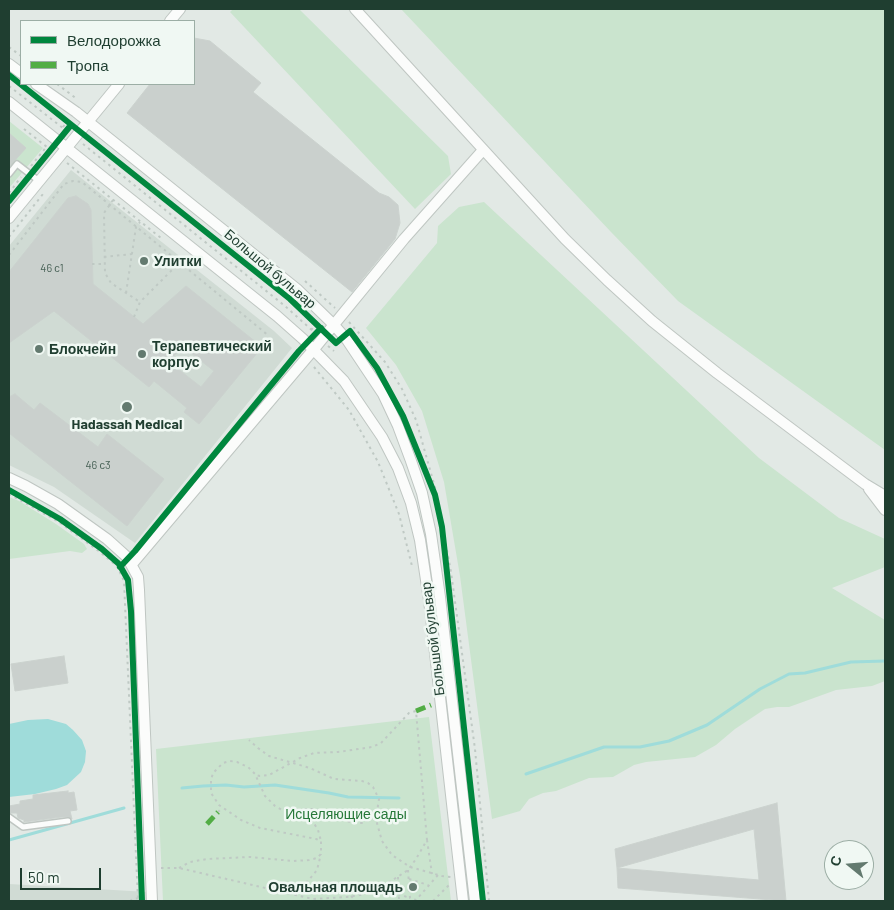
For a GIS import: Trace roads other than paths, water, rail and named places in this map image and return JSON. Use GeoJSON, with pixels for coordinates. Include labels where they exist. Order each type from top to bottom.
{"type":"FeatureCollection","features":[{"type":"Feature","properties":{"kind":"street"},"geometry":{"type":"LineString","coordinates":[[171,20],[180,9]]}},
{"type":"Feature","properties":{"kind":"street"},"geometry":{"type":"LineString","coordinates":[[355,9],[565,239],[607,280],[652,321],[717,373],[866,484],[885,496]]}},
{"type":"Feature","properties":{"kind":"street"},"geometry":{"type":"LineString","coordinates":[[9,64],[20,72]]}},
{"type":"Feature","properties":{"kind":"street","name":"Большой бульвар"},"geometry":{"type":"LineString","coordinates":[[37,85],[76,112],[298,290],[334,324],[352,334],[362,360],[398,426],[422,493],[431,534],[475,901]]}},
{"type":"Feature","properties":{"kind":"street"},"geometry":{"type":"LineString","coordinates":[[9,218],[118,85]]}},
{"type":"Feature","properties":{"kind":"street","name":"Большой бульвар"},"geometry":{"type":"LineString","coordinates":[[9,102],[276,316],[308,344],[344,380],[382,437],[398,468],[411,503],[420,540],[429,600],[454,878],[463,901]]}},
{"type":"Feature","properties":{"kind":"street"},"geometry":{"type":"LineString","coordinates":[[127,563],[308,344],[327,334],[404,240],[483,150]]}},
{"type":"Feature","properties":{"kind":"street"},"geometry":{"type":"LineString","coordinates":[[9,478],[58,504],[107,539],[138,578],[152,901]]}},
{"type":"Feature","properties":{"kind":"street"},"geometry":{"type":"LineString","coordinates":[[866,484],[885,510]]}},
{"type":"Feature","properties":{"kind":"lane"},"geometry":{"type":"LineString","coordinates":[[9,174],[17,164],[39,181]]}},
{"type":"Feature","properties":{"kind":"lane"},"geometry":{"type":"LineString","coordinates":[[9,818],[23,827],[68,821]]}},
{"type":"Feature","properties":{"kind":"water"},"geometry":{"type":"Polygon","coordinates":[[[48,719],[66,724],[82,740],[86,751],[85,762],[81,772],[67,785],[56,789],[9,797],[9,724],[28,720],[48,719]]]}},
{"type":"Feature","properties":{"kind":"waterway"},"geometry":{"type":"LineString","coordinates":[[526,774],[604,747],[640,747],[669,741],[707,725],[760,689],[789,674],[805,673],[851,662],[885,661]]}},
{"type":"Feature","properties":{"kind":"waterway"},"geometry":{"type":"LineString","coordinates":[[182,788],[226,785],[244,787],[275,785],[348,797],[399,798]]}},
{"type":"Feature","properties":{"kind":"waterway"},"geometry":{"type":"LineString","coordinates":[[9,840],[124,808]]}},
{"type":"Feature","properties":{"kind":"place","name":"Улитки"},"geometry":{"type":"Point","coordinates":[144,261]}},
{"type":"Feature","properties":{"kind":"place","name":"Блокчейн"},"geometry":{"type":"Point","coordinates":[39,349]}},
{"type":"Feature","properties":{"kind":"place","name":"Терапевтический корпус"},"geometry":{"type":"Point","coordinates":[142,354]}},
{"type":"Feature","properties":{"kind":"place","name":"Hadassah Medical"},"geometry":{"type":"Point","coordinates":[127,407]}},
{"type":"Feature","properties":{"kind":"place","name":"Овальная площадь"},"geometry":{"type":"Point","coordinates":[413,887]}},
{"type":"Feature","properties":{"kind":"park label","name":"Исцеляющие сады"},"geometry":{"type":"Point","coordinates":[346,814]}}]}
